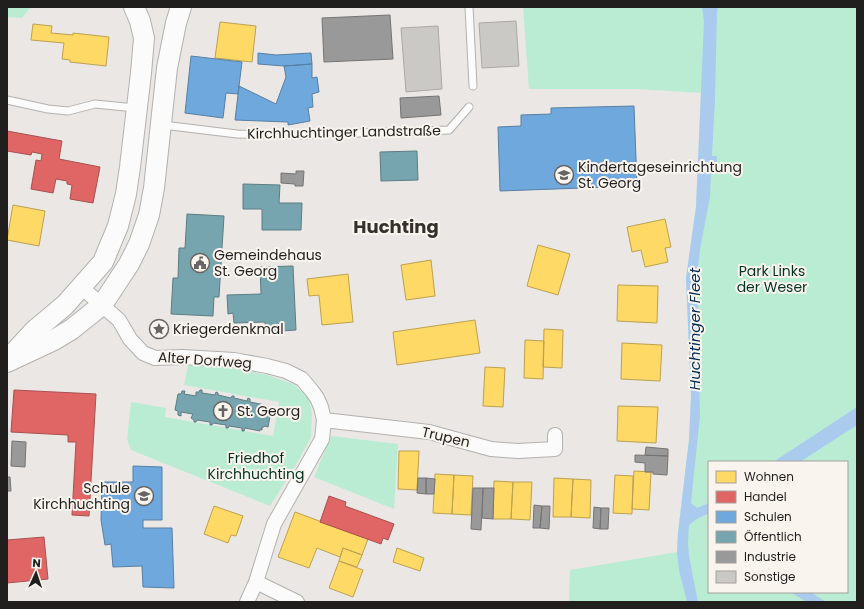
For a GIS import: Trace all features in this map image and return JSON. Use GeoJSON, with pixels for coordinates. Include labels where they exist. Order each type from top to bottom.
{"type":"FeatureCollection","features":[{"type":"Feature","properties":{"kind":"main road"},"geometry":{"type":"LineString","coordinates":[[7,361],[34,331],[65,305],[103,262],[118,226],[126,194],[130,167],[144,38],[140,21],[134,7]]}},
{"type":"Feature","properties":{"kind":"main road"},"geometry":{"type":"LineString","coordinates":[[7,361],[54,340],[72,329],[102,305],[129,264],[139,244],[149,215],[154,188],[167,68],[176,23],[181,7]]}},
{"type":"Feature","properties":{"kind":"street","name":"Alter Dorfweg"},"geometry":{"type":"LineString","coordinates":[[81,287],[119,320],[130,338],[142,353],[155,358],[183,357],[234,360],[267,366],[286,371],[302,379],[317,398],[324,420],[322,439],[274,524],[256,582],[247,602]]}},
{"type":"Feature","properties":{"kind":"street","name":"Trupen"},"geometry":{"type":"LineString","coordinates":[[324,420],[429,432],[491,449],[518,451],[555,449],[555,435]]}},
{"type":"Feature","properties":{"kind":"street"},"geometry":{"type":"LineString","coordinates":[[256,582],[297,602]]}},
{"type":"Feature","properties":{"kind":"lane"},"geometry":{"type":"LineString","coordinates":[[469,7],[473,86]]}},
{"type":"Feature","properties":{"kind":"lane"},"geometry":{"type":"LineString","coordinates":[[7,100],[48,109],[68,111],[95,104],[137,108]]}},
{"type":"Feature","properties":{"kind":"lane","name":"Kirchhuchtinger Landstraße"},"geometry":{"type":"LineString","coordinates":[[160,125],[237,134],[300,135],[449,130],[469,107]]}},
{"type":"Feature","properties":{"kind":"green space"},"geometry":{"type":"Polygon","coordinates":[[[7,7],[31,7],[22,18],[7,17],[7,7]]]}},
{"type":"Feature","properties":{"kind":"green space","name":"Park Links der Weser"},"geometry":{"type":"Polygon","coordinates":[[[523,7],[857,7],[857,602],[569,602],[570,570],[677,552],[689,440],[691,395],[686,278],[696,207],[701,93],[637,89],[529,89],[523,7]]]}},
{"type":"Feature","properties":{"kind":"green space","name":"Friedhof Kirchhuchting"},"geometry":{"type":"Polygon","coordinates":[[[188,365],[233,368],[267,375],[293,384],[309,398],[312,413],[311,437],[295,467],[270,506],[131,450],[127,439],[131,402],[166,408],[165,417],[273,436],[279,402],[184,385],[188,365]]]}},
{"type":"Feature","properties":{"kind":"green space"},"geometry":{"type":"Polygon","coordinates":[[[331,436],[398,444],[394,509],[314,477],[331,436]]]}},
{"type":"Feature","properties":{"kind":"water","name":"Huchtinger Fleet"},"geometry":{"type":"Polygon","coordinates":[[[702,7],[718,7],[712,156],[717,156],[716,174],[711,174],[710,197],[700,249],[697,277],[700,416],[691,503],[697,508],[708,503],[708,514],[689,525],[689,556],[698,602],[687,602],[679,570],[677,552],[689,440],[691,395],[686,278],[696,207],[704,21],[702,7]]]}},
{"type":"Feature","properties":{"kind":"water"},"geometry":{"type":"Polygon","coordinates":[[[857,407],[857,425],[802,461],[775,461],[857,407]]]}},
{"type":"Feature","properties":{"kind":"water"},"geometry":{"type":"Polygon","coordinates":[[[792,593],[812,593],[826,602],[807,602],[792,593]]]}},
{"type":"Feature","properties":{"kind":"building: Wohnen"},"geometry":{"type":"Polygon","coordinates":[[[220,22],[256,26],[252,62],[215,58],[220,22]]]}},
{"type":"Feature","properties":{"kind":"building: Wohnen"},"geometry":{"type":"Polygon","coordinates":[[[33,24],[52,26],[51,33],[73,35],[73,33],[109,37],[106,66],[70,62],[70,60],[62,59],[64,43],[31,40],[33,24]]]}},
{"type":"Feature","properties":{"kind":"building: Wohnen"},"geometry":{"type":"Polygon","coordinates":[[[13,205],[45,211],[39,246],[7,240],[13,205]]]}},
{"type":"Feature","properties":{"kind":"building: Wohnen"},"geometry":{"type":"Polygon","coordinates":[[[665,219],[671,247],[665,248],[668,262],[645,267],[641,250],[632,252],[627,227],[665,219]]]}},
{"type":"Feature","properties":{"kind":"building: Wohnen"},"geometry":{"type":"Polygon","coordinates":[[[538,245],[570,254],[558,295],[527,286],[538,245]]]}},
{"type":"Feature","properties":{"kind":"building: Wohnen"},"geometry":{"type":"Polygon","coordinates":[[[431,260],[435,296],[406,300],[401,265],[431,260]]]}},
{"type":"Feature","properties":{"kind":"building: Wohnen"},"geometry":{"type":"Polygon","coordinates":[[[348,274],[353,322],[322,325],[319,295],[309,296],[307,279],[348,274]]]}},
{"type":"Feature","properties":{"kind":"building: Wohnen"},"geometry":{"type":"Polygon","coordinates":[[[618,285],[658,286],[657,323],[617,321],[618,285]]]}},
{"type":"Feature","properties":{"kind":"building: Wohnen"},"geometry":{"type":"Polygon","coordinates":[[[475,320],[480,353],[397,365],[393,332],[475,320]]]}},
{"type":"Feature","properties":{"kind":"building: Wohnen"},"geometry":{"type":"Polygon","coordinates":[[[544,329],[563,330],[562,368],[543,367],[544,329]]]}},
{"type":"Feature","properties":{"kind":"building: Wohnen"},"geometry":{"type":"Polygon","coordinates":[[[525,340],[544,341],[543,379],[524,378],[525,340]]]}},
{"type":"Feature","properties":{"kind":"building: Wohnen"},"geometry":{"type":"Polygon","coordinates":[[[622,343],[662,345],[660,381],[621,379],[622,343]]]}},
{"type":"Feature","properties":{"kind":"building: Wohnen"},"geometry":{"type":"Polygon","coordinates":[[[485,367],[505,368],[503,407],[483,406],[485,367]]]}},
{"type":"Feature","properties":{"kind":"building: Wohnen"},"geometry":{"type":"Polygon","coordinates":[[[618,406],[658,407],[656,443],[617,441],[618,406]]]}},
{"type":"Feature","properties":{"kind":"building: Wohnen"},"geometry":{"type":"Polygon","coordinates":[[[399,451],[419,451],[417,490],[398,489],[399,451]]]}},
{"type":"Feature","properties":{"kind":"building: Wohnen"},"geometry":{"type":"Polygon","coordinates":[[[634,471],[651,472],[649,510],[632,509],[634,471]]]}},
{"type":"Feature","properties":{"kind":"building: Wohnen"},"geometry":{"type":"Polygon","coordinates":[[[435,474],[454,475],[452,514],[433,513],[435,474]]]}},
{"type":"Feature","properties":{"kind":"building: Wohnen"},"geometry":{"type":"Polygon","coordinates":[[[454,475],[473,476],[471,515],[452,514],[454,475]]]}},
{"type":"Feature","properties":{"kind":"building: Wohnen"},"geometry":{"type":"Polygon","coordinates":[[[615,475],[633,476],[632,514],[613,513],[615,475]]]}},
{"type":"Feature","properties":{"kind":"building: Wohnen"},"geometry":{"type":"Polygon","coordinates":[[[554,478],[573,479],[571,517],[553,517],[554,478]]]}},
{"type":"Feature","properties":{"kind":"building: Wohnen"},"geometry":{"type":"Polygon","coordinates":[[[573,479],[591,480],[590,518],[571,517],[573,479]]]}},
{"type":"Feature","properties":{"kind":"building: Wohnen"},"geometry":{"type":"Polygon","coordinates":[[[494,481],[513,482],[511,519],[493,519],[494,481]]]}},
{"type":"Feature","properties":{"kind":"building: Wohnen"},"geometry":{"type":"Polygon","coordinates":[[[513,482],[532,482],[530,520],[511,519],[513,482]]]}},
{"type":"Feature","properties":{"kind":"building: Wohnen"},"geometry":{"type":"Polygon","coordinates":[[[214,506],[243,516],[236,536],[231,535],[228,543],[204,534],[214,506]]]}},
{"type":"Feature","properties":{"kind":"building: Wohnen"},"geometry":{"type":"Polygon","coordinates":[[[295,512],[368,539],[362,555],[343,548],[340,557],[317,548],[309,568],[278,557],[295,512]]]}},
{"type":"Feature","properties":{"kind":"building: Wohnen"},"geometry":{"type":"Polygon","coordinates":[[[343,548],[362,555],[357,567],[339,561],[343,548]]]}},
{"type":"Feature","properties":{"kind":"building: Wohnen"},"geometry":{"type":"Polygon","coordinates":[[[397,548],[424,558],[420,571],[393,562],[397,548]]]}},
{"type":"Feature","properties":{"kind":"building: Wohnen"},"geometry":{"type":"Polygon","coordinates":[[[339,561],[363,570],[353,597],[329,588],[339,561]]]}},
{"type":"Feature","properties":{"kind":"building: Handel"},"geometry":{"type":"Polygon","coordinates":[[[7,131],[62,141],[59,159],[100,167],[93,203],[70,199],[72,185],[67,184],[67,181],[56,179],[53,193],[31,189],[36,160],[41,161],[42,154],[32,152],[31,155],[7,151],[7,131]]]}},
{"type":"Feature","properties":{"kind":"building: Handel"},"geometry":{"type":"Polygon","coordinates":[[[14,390],[96,394],[89,516],[72,515],[76,442],[68,442],[68,435],[11,432],[14,390]]]}},
{"type":"Feature","properties":{"kind":"building: Handel"},"geometry":{"type":"Polygon","coordinates":[[[329,496],[346,502],[345,506],[394,524],[388,540],[383,538],[381,544],[320,522],[329,496]]]}},
{"type":"Feature","properties":{"kind":"building: Handel"},"geometry":{"type":"Polygon","coordinates":[[[44,537],[48,579],[7,583],[7,540],[44,537]]]}},
{"type":"Feature","properties":{"kind":"building: Schulen"},"geometry":{"type":"Polygon","coordinates":[[[258,53],[276,55],[311,53],[312,64],[284,66],[258,64],[258,53]]]}},
{"type":"Feature","properties":{"kind":"building: Schulen"},"geometry":{"type":"Polygon","coordinates":[[[191,56],[242,62],[238,94],[226,93],[223,118],[185,113],[191,56]]]}},
{"type":"Feature","properties":{"kind":"building: Schulen"},"geometry":{"type":"Polygon","coordinates":[[[312,64],[312,78],[317,77],[319,92],[312,94],[313,107],[308,108],[310,121],[288,125],[288,122],[235,120],[239,86],[276,104],[286,77],[284,66],[312,64]]]}},
{"type":"Feature","properties":{"kind":"building: Schulen"},"geometry":{"type":"Polygon","coordinates":[[[634,106],[637,186],[500,191],[498,127],[521,126],[521,115],[551,114],[551,108],[634,106]]]}},
{"type":"Feature","properties":{"kind":"building: Schulen"},"geometry":{"type":"Polygon","coordinates":[[[133,466],[162,467],[162,520],[143,520],[143,528],[172,528],[174,588],[143,587],[142,566],[113,567],[111,544],[105,545],[101,520],[102,482],[133,482],[133,466]]]}},
{"type":"Feature","properties":{"kind":"building: Öffentlich"},"geometry":{"type":"Polygon","coordinates":[[[417,151],[418,180],[381,181],[380,152],[417,151]]]}},
{"type":"Feature","properties":{"kind":"building: Öffentlich"},"geometry":{"type":"Polygon","coordinates":[[[243,184],[280,185],[279,203],[302,203],[301,230],[262,230],[262,209],[243,209],[243,184]]]}},
{"type":"Feature","properties":{"kind":"building: Öffentlich","name":"Gemeindehaus St. Georg"},"geometry":{"type":"Polygon","coordinates":[[[187,214],[224,216],[219,297],[214,297],[213,316],[171,314],[173,278],[178,278],[179,248],[185,248],[187,214]]]}},
{"type":"Feature","properties":{"kind":"building: Öffentlich","name":"Gemeindehaus St. Georg"},"geometry":{"type":"Polygon","coordinates":[[[293,266],[296,330],[266,332],[265,322],[234,323],[233,313],[228,314],[227,295],[261,294],[260,267],[293,266]]]}},
{"type":"Feature","properties":{"kind":"building: Öffentlich","name":"St. Georg"},"geometry":{"type":"Polygon","coordinates":[[[202,390],[202,393],[215,395],[216,392],[218,395],[231,398],[234,396],[234,398],[247,401],[248,398],[250,399],[250,402],[265,405],[265,409],[271,411],[268,427],[262,427],[262,430],[260,429],[260,431],[245,428],[244,431],[242,431],[242,428],[229,426],[226,428],[226,425],[213,423],[210,425],[210,422],[197,420],[194,422],[191,418],[193,414],[181,412],[181,416],[178,415],[178,411],[175,410],[178,394],[185,391],[184,394],[196,396],[196,392],[199,392],[202,390]]]}},
{"type":"Feature","properties":{"kind":"building: Industrie"},"geometry":{"type":"Polygon","coordinates":[[[390,15],[393,59],[324,62],[322,18],[390,15]]]}},
{"type":"Feature","properties":{"kind":"building: Industrie"},"geometry":{"type":"Polygon","coordinates":[[[439,96],[441,115],[401,118],[400,98],[439,96]]]}},
{"type":"Feature","properties":{"kind":"building: Industrie"},"geometry":{"type":"Polygon","coordinates":[[[296,171],[304,171],[303,186],[281,183],[281,173],[296,174],[296,171]]]}},
{"type":"Feature","properties":{"kind":"building: Industrie"},"geometry":{"type":"Polygon","coordinates":[[[12,441],[26,442],[25,467],[11,466],[12,441]]]}},
{"type":"Feature","properties":{"kind":"building: Industrie"},"geometry":{"type":"Polygon","coordinates":[[[646,447],[668,449],[668,456],[645,455],[646,447]]]}},
{"type":"Feature","properties":{"kind":"building: Industrie"},"geometry":{"type":"Polygon","coordinates":[[[635,455],[668,456],[667,475],[645,472],[645,463],[635,462],[635,455]]]}},
{"type":"Feature","properties":{"kind":"building: Industrie"},"geometry":{"type":"Polygon","coordinates":[[[7,477],[10,477],[11,491],[7,491],[7,477]]]}},
{"type":"Feature","properties":{"kind":"building: Industrie"},"geometry":{"type":"Polygon","coordinates":[[[418,478],[426,478],[426,494],[417,493],[418,478]]]}},
{"type":"Feature","properties":{"kind":"building: Industrie"},"geometry":{"type":"Polygon","coordinates":[[[426,478],[435,479],[434,494],[426,494],[426,478]]]}},
{"type":"Feature","properties":{"kind":"building: Industrie"},"geometry":{"type":"Polygon","coordinates":[[[473,488],[483,488],[481,530],[471,529],[473,488]]]}},
{"type":"Feature","properties":{"kind":"building: Industrie"},"geometry":{"type":"Polygon","coordinates":[[[483,488],[494,488],[493,519],[482,518],[483,488]]]}},
{"type":"Feature","properties":{"kind":"building: Industrie"},"geometry":{"type":"Polygon","coordinates":[[[534,505],[542,506],[540,528],[533,528],[534,505]]]}},
{"type":"Feature","properties":{"kind":"building: Industrie"},"geometry":{"type":"Polygon","coordinates":[[[542,506],[550,506],[549,529],[540,528],[542,506]]]}},
{"type":"Feature","properties":{"kind":"building: Industrie"},"geometry":{"type":"Polygon","coordinates":[[[594,507],[601,508],[600,529],[593,528],[594,507]]]}},
{"type":"Feature","properties":{"kind":"building: Industrie"},"geometry":{"type":"Polygon","coordinates":[[[601,508],[609,508],[608,529],[600,529],[601,508]]]}},
{"type":"Feature","properties":{"kind":"building: Sonstige"},"geometry":{"type":"Polygon","coordinates":[[[516,21],[519,66],[482,68],[479,23],[516,21]]]}},
{"type":"Feature","properties":{"kind":"building: Sonstige"},"geometry":{"type":"Polygon","coordinates":[[[438,26],[442,89],[406,92],[401,28],[438,26]]]}},
{"type":"Feature","properties":{"kind":"place","name":"Kindertageseinrichtung St. Georg"},"geometry":{"type":"Point","coordinates":[564,175]}},
{"type":"Feature","properties":{"kind":"place","name":"Gemeindehaus St. Georg"},"geometry":{"type":"Point","coordinates":[200,263]}},
{"type":"Feature","properties":{"kind":"place","name":"Kriegerdenkmal"},"geometry":{"type":"Point","coordinates":[159,329]}},
{"type":"Feature","properties":{"kind":"place","name":"St. Georg"},"geometry":{"type":"Point","coordinates":[223,411]}},
{"type":"Feature","properties":{"kind":"place","name":"Schule Kirchhuchting"},"geometry":{"type":"Point","coordinates":[144,496]}},
{"type":"Feature","properties":{"kind":"district","name":"Huchting"},"geometry":{"type":"Point","coordinates":[396,226]}}]}
